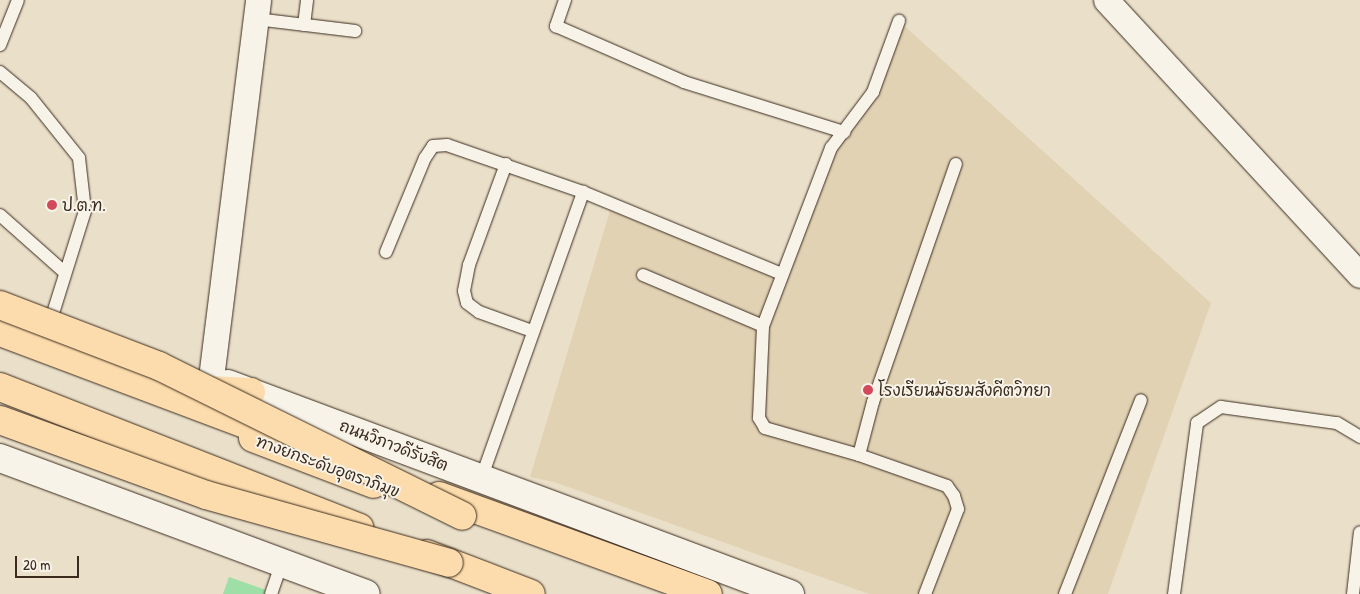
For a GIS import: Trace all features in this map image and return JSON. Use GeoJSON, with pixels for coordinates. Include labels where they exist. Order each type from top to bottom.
{"type":"FeatureCollection","features":[{"type":"Feature","properties":{"kind":"highway"},"geometry":{"type":"LineString","coordinates":[[0,305],[159,366],[462,516]]}},
{"type":"Feature","properties":{"kind":"highway","name":"ถนนวิภาวดีรังสิต"},"geometry":{"type":"LineString","coordinates":[[0,332],[708,594]]}},
{"type":"Feature","properties":{"kind":"highway","name":"ทางยกระดับอุตราภิมุข"},"geometry":{"type":"LineString","coordinates":[[0,344],[462,516],[655,594]]}},
{"type":"Feature","properties":{"kind":"highway"},"geometry":{"type":"LineString","coordinates":[[0,386],[531,594]]}},
{"type":"Feature","properties":{"kind":"highway"},"geometry":{"type":"LineString","coordinates":[[148,387],[252,392]]}},
{"type":"Feature","properties":{"kind":"highway"},"geometry":{"type":"LineString","coordinates":[[0,402],[496,594]]}},
{"type":"Feature","properties":{"kind":"highway"},"geometry":{"type":"LineString","coordinates":[[0,420],[206,495],[449,563]]}},
{"type":"Feature","properties":{"kind":"main road","name":"ถนนวิภาวดีรังสิต"},"geometry":{"type":"LineString","coordinates":[[0,292],[211,378],[790,594]]}},
{"type":"Feature","properties":{"kind":"main road"},"geometry":{"type":"LineString","coordinates":[[0,458],[366,594]]}},
{"type":"Feature","properties":{"kind":"street"},"geometry":{"type":"LineString","coordinates":[[1106,0],[1360,275]]}},
{"type":"Feature","properties":{"kind":"street"},"geometry":{"type":"LineString","coordinates":[[211,378],[257,9]]}},
{"type":"Feature","properties":{"kind":"lane"},"geometry":{"type":"LineString","coordinates":[[0,45],[18,0]]}},
{"type":"Feature","properties":{"kind":"lane"},"geometry":{"type":"LineString","coordinates":[[304,25],[307,0]]}},
{"type":"Feature","properties":{"kind":"lane"},"geometry":{"type":"LineString","coordinates":[[565,0],[556,26],[684,82],[844,132]]}},
{"type":"Feature","properties":{"kind":"lane"},"geometry":{"type":"LineString","coordinates":[[257,9],[304,25],[355,31]]}},
{"type":"Feature","properties":{"kind":"lane"},"geometry":{"type":"LineString","coordinates":[[898,21],[872,92],[831,148],[763,326],[760,418],[765,428],[858,455],[947,486],[954,496],[958,509],[925,594]]}},
{"type":"Feature","properties":{"kind":"lane"},"geometry":{"type":"LineString","coordinates":[[0,72],[31,98],[79,158],[85,212],[63,271],[53,313]]}},
{"type":"Feature","properties":{"kind":"lane"},"geometry":{"type":"LineString","coordinates":[[386,252],[433,146],[447,145],[583,192],[782,274]]}},
{"type":"Feature","properties":{"kind":"lane"},"geometry":{"type":"LineString","coordinates":[[506,164],[468,265],[464,291],[467,304],[479,312],[532,331]]}},
{"type":"Feature","properties":{"kind":"lane"},"geometry":{"type":"LineString","coordinates":[[858,455],[873,402],[956,164]]}},
{"type":"Feature","properties":{"kind":"lane"},"geometry":{"type":"LineString","coordinates":[[481,479],[532,331],[583,192]]}},
{"type":"Feature","properties":{"kind":"lane"},"geometry":{"type":"LineString","coordinates":[[0,215],[63,271]]}},
{"type":"Feature","properties":{"kind":"lane"},"geometry":{"type":"LineString","coordinates":[[643,275],[763,326]]}},
{"type":"Feature","properties":{"kind":"lane"},"geometry":{"type":"LineString","coordinates":[[1066,594],[1141,400]]}},
{"type":"Feature","properties":{"kind":"lane"},"geometry":{"type":"LineString","coordinates":[[1174,594],[1197,423],[1221,407],[1337,423],[1360,437]]}},
{"type":"Feature","properties":{"kind":"lane"},"geometry":{"type":"LineString","coordinates":[[1353,594],[1360,532]]}},
{"type":"Feature","properties":{"kind":"lane"},"geometry":{"type":"LineString","coordinates":[[271,594],[282,562]]}},
{"type":"Feature","properties":{"kind":"shaded area","name":"โรงเรียนมัธยมสังคีตวิทยา"},"geometry":{"type":"Polygon","coordinates":[[[899,21],[1211,303],[1108,594],[869,594],[554,482],[530,477],[612,204],[782,273],[831,148],[859,112],[899,21]]]}},
{"type":"Feature","properties":{"kind":"green space"},"geometry":{"type":"Polygon","coordinates":[[[229,577],[277,594],[223,594],[229,577]]]}},
{"type":"Feature","properties":{"kind":"place","name":"ป.ต.ท."},"geometry":{"type":"Point","coordinates":[52,205]}},
{"type":"Feature","properties":{"kind":"place","name":"โรงเรียนมัธยมสังคีตวิทยา"},"geometry":{"type":"Point","coordinates":[868,390]}}]}
